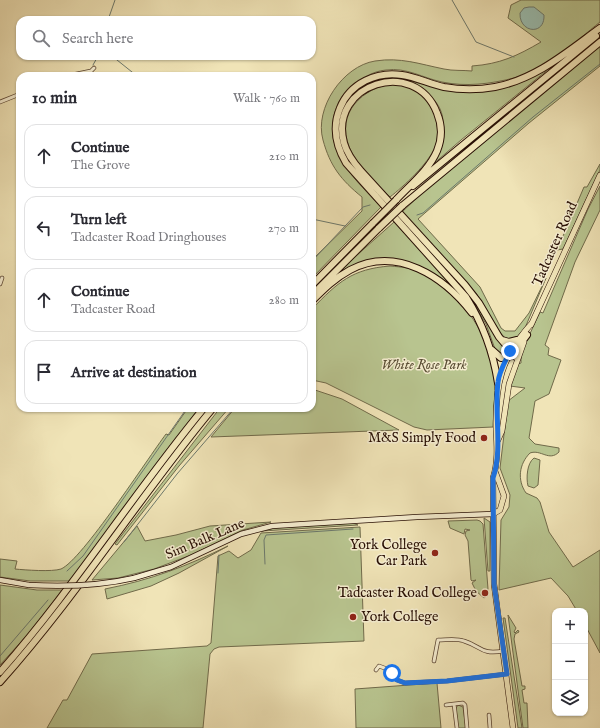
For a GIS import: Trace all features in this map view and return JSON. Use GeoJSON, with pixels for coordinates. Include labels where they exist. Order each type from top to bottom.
{"type":"FeatureCollection","features":[{"type":"Feature","properties":{"kind":"highway"},"geometry":{"type":"LineString","coordinates":[[498,383],[492,350],[483,327],[476,313],[459,288],[346,163],[340,153],[336,138],[335,126],[339,111],[351,91],[361,83],[373,77],[386,74],[403,75],[431,84],[463,89],[478,89],[511,83],[545,68],[600,28]]}},
{"type":"Feature","properties":{"kind":"highway"},"geometry":{"type":"LineString","coordinates":[[396,200],[600,32]]}},
{"type":"Feature","properties":{"kind":"highway"},"geometry":{"type":"LineString","coordinates":[[316,291],[402,206],[600,42]]}},
{"type":"Feature","properties":{"kind":"highway"},"geometry":{"type":"LineString","coordinates":[[316,281],[373,223],[396,200],[431,162],[437,151],[441,129],[436,111],[428,98],[421,91],[404,83],[386,82],[372,85],[360,92],[348,107],[344,116],[342,134],[347,152],[361,171],[465,285],[479,302],[500,339],[512,355]]}},
{"type":"Feature","properties":{"kind":"highway"},"geometry":{"type":"LineString","coordinates":[[316,297],[336,278],[352,269],[376,263],[392,262],[420,269],[440,280],[459,297],[483,327]]}},
{"type":"Feature","properties":{"kind":"highway"},"geometry":{"type":"LineString","coordinates":[[492,350],[501,358],[512,355],[527,335]]}},
{"type":"Feature","properties":{"kind":"highway"},"geometry":{"type":"LineString","coordinates":[[500,339],[509,342],[517,340]]}},
{"type":"Feature","properties":{"kind":"highway"},"geometry":{"type":"LineString","coordinates":[[0,672],[65,594],[147,482],[201,412]]}},
{"type":"Feature","properties":{"kind":"highway"},"geometry":{"type":"LineString","coordinates":[[0,682],[34,644],[70,598],[210,412]]}},
{"type":"Feature","properties":{"kind":"main road","name":"Tadcaster Road"},"geometry":{"type":"LineString","coordinates":[[527,335],[600,175]]}},
{"type":"Feature","properties":{"kind":"main road","name":"Tadcaster Road"},"geometry":{"type":"LineString","coordinates":[[495,471],[504,496],[500,510],[493,514],[493,478],[498,440],[498,383],[512,355],[517,340],[532,323]]}},
{"type":"Feature","properties":{"kind":"main road","name":"Tadcaster Road"},"geometry":{"type":"LineString","coordinates":[[498,440],[502,431],[512,355]]}},
{"type":"Feature","properties":{"kind":"main road"},"geometry":{"type":"LineString","coordinates":[[493,514],[494,584],[513,728]]}},
{"type":"Feature","properties":{"kind":"street"},"geometry":{"type":"LineString","coordinates":[[85,72],[94,68]]}},
{"type":"Feature","properties":{"kind":"street"},"geometry":{"type":"LineString","coordinates":[[0,102],[16,96]]}},
{"type":"Feature","properties":{"kind":"street"},"geometry":{"type":"LineString","coordinates":[[0,284],[2,278]]}},
{"type":"Feature","properties":{"kind":"street","name":"Sim Balk Lane"},"geometry":{"type":"LineString","coordinates":[[0,580],[29,585],[52,586],[89,585],[134,578],[171,567],[241,534],[272,526],[493,514]]}},
{"type":"Feature","properties":{"kind":"street"},"geometry":{"type":"LineString","coordinates":[[434,661],[438,640],[464,641],[481,651],[489,653],[504,651]]}},
{"type":"Feature","properties":{"kind":"street"},"geometry":{"type":"LineString","coordinates":[[378,662],[379,666]]}},
{"type":"Feature","properties":{"kind":"street"},"geometry":{"type":"LineString","coordinates":[[379,666],[388,669],[397,680],[405,683],[447,681],[507,674]]}},
{"type":"Feature","properties":{"kind":"street"},"geometry":{"type":"LineString","coordinates":[[376,670],[379,666]]}},
{"type":"Feature","properties":{"kind":"street"},"geometry":{"type":"LineString","coordinates":[[446,705],[463,703],[465,705],[468,728]]}},
{"type":"Feature","properties":{"kind":"street"},"geometry":{"type":"LineString","coordinates":[[454,704],[457,728]]}},
{"type":"Feature","properties":{"kind":"street"},"geometry":{"type":"LineString","coordinates":[[488,715],[490,728]]}},
{"type":"Feature","properties":{"kind":"green space"},"geometry":{"type":"Polygon","coordinates":[[[521,0],[600,0],[600,22],[549,62],[537,69],[514,78],[469,85],[451,84],[414,73],[393,69],[376,72],[366,76],[346,92],[338,104],[334,115],[332,129],[334,142],[345,166],[353,177],[381,207],[316,274],[316,256],[362,211],[362,197],[348,185],[337,172],[329,157],[323,140],[321,128],[323,115],[327,102],[334,90],[352,71],[375,61],[402,60],[447,70],[472,71],[472,66],[500,61],[541,42],[508,18],[511,5],[521,0]]]}},
{"type":"Feature","properties":{"kind":"green space"},"geometry":{"type":"Polygon","coordinates":[[[600,46],[600,66],[529,123],[418,219],[480,287],[501,328],[505,331],[515,331],[529,313],[546,278],[525,328],[515,339],[506,339],[497,329],[476,293],[402,212],[421,194],[600,46]]]}},
{"type":"Feature","properties":{"kind":"green space"},"geometry":{"type":"Polygon","coordinates":[[[550,68],[431,166],[440,139],[443,124],[442,116],[440,109],[431,97],[420,87],[407,80],[447,90],[498,89],[517,84],[550,68]]]}},
{"type":"Feature","properties":{"kind":"green space"},"geometry":{"type":"Polygon","coordinates":[[[390,84],[411,88],[423,96],[428,102],[435,116],[438,132],[432,154],[409,181],[390,197],[360,165],[352,153],[347,141],[346,129],[347,118],[358,100],[367,93],[390,84]]]}},
{"type":"Feature","properties":{"kind":"green space"},"geometry":{"type":"Polygon","coordinates":[[[600,164],[600,170],[563,249],[557,250],[584,187],[587,187],[600,164]]]}},
{"type":"Feature","properties":{"kind":"green space"},"geometry":{"type":"Polygon","coordinates":[[[600,186],[600,210],[575,262],[545,345],[549,348],[548,355],[561,360],[549,394],[535,401],[529,438],[535,444],[559,448],[559,452],[552,456],[534,452],[530,453],[523,462],[520,478],[526,493],[537,498],[540,502],[549,532],[573,567],[600,550],[600,653],[588,631],[588,608],[575,608],[568,596],[551,578],[499,590],[501,520],[509,507],[510,495],[500,468],[508,401],[525,388],[510,386],[518,364],[521,363],[521,353],[540,312],[543,313],[588,209],[600,186]]]}},
{"type":"Feature","properties":{"kind":"green space"},"geometry":{"type":"Polygon","coordinates":[[[394,222],[452,283],[450,285],[416,265],[378,261],[327,282],[394,222]]]}},
{"type":"Feature","properties":{"kind":"green space","name":"White Rose Park"},"geometry":{"type":"Polygon","coordinates":[[[390,266],[407,268],[423,273],[436,280],[448,290],[469,313],[485,340],[493,369],[495,390],[493,427],[427,430],[414,427],[326,383],[316,381],[316,305],[346,278],[365,270],[390,266]]]}},
{"type":"Feature","properties":{"kind":"green space"},"geometry":{"type":"Polygon","coordinates":[[[470,297],[508,351],[505,355],[500,354],[495,349],[486,324],[470,297]]]}},
{"type":"Feature","properties":{"kind":"green space","name":"White Rose Park"},"geometry":{"type":"Polygon","coordinates":[[[316,390],[342,399],[399,430],[211,437],[232,412],[316,412],[316,390]]]}},
{"type":"Feature","properties":{"kind":"green space"},"geometry":{"type":"Polygon","coordinates":[[[185,412],[196,412],[70,581],[30,581],[0,577],[0,559],[17,561],[15,569],[38,570],[61,569],[71,562],[99,529],[166,434],[169,435],[185,412]]]}},
{"type":"Feature","properties":{"kind":"green space"},"geometry":{"type":"Polygon","coordinates":[[[217,412],[226,412],[179,466],[117,545],[115,544],[217,412]]]}},
{"type":"Feature","properties":{"kind":"green space"},"geometry":{"type":"Polygon","coordinates":[[[534,458],[540,460],[538,485],[534,488],[528,486],[527,479],[528,467],[534,458]]]}},
{"type":"Feature","properties":{"kind":"green space"},"geometry":{"type":"Polygon","coordinates":[[[484,518],[490,522],[490,571],[488,571],[484,518]]]}},
{"type":"Feature","properties":{"kind":"green space"},"geometry":{"type":"Polygon","coordinates":[[[477,520],[483,524],[488,589],[487,591],[482,591],[483,594],[488,595],[484,598],[476,591],[472,583],[476,580],[471,580],[468,541],[465,535],[466,531],[470,530],[465,529],[464,534],[450,528],[448,521],[477,520]]]}},
{"type":"Feature","properties":{"kind":"green space"},"geometry":{"type":"Polygon","coordinates":[[[271,522],[243,530],[191,555],[154,569],[118,578],[92,580],[137,526],[145,541],[210,526],[271,522]]]}},
{"type":"Feature","properties":{"kind":"green space"},"geometry":{"type":"Polygon","coordinates":[[[353,523],[358,525],[262,531],[275,528],[353,523]]]}},
{"type":"Feature","properties":{"kind":"green space","name":"York College"},"geometry":{"type":"Polygon","coordinates":[[[360,527],[364,641],[219,647],[214,649],[210,654],[203,728],[47,728],[63,700],[67,700],[92,654],[207,646],[211,643],[218,556],[229,551],[238,558],[251,550],[261,533],[360,527]]]}},
{"type":"Feature","properties":{"kind":"green space"},"geometry":{"type":"Polygon","coordinates":[[[228,546],[179,573],[151,586],[107,599],[105,589],[168,572],[228,546]]]}},
{"type":"Feature","properties":{"kind":"green space"},"geometry":{"type":"Polygon","coordinates":[[[0,585],[37,590],[62,590],[30,632],[0,665],[0,585]]]}},
{"type":"Feature","properties":{"kind":"green space"},"geometry":{"type":"Polygon","coordinates":[[[508,615],[516,628],[514,632],[515,633],[518,630],[519,632],[515,634],[514,639],[522,686],[525,686],[525,689],[522,690],[524,703],[527,703],[528,728],[523,728],[508,615]]]}},
{"type":"Feature","properties":{"kind":"green space"},"geometry":{"type":"Polygon","coordinates":[[[503,618],[505,618],[522,728],[518,728],[503,618]]]}},
{"type":"Feature","properties":{"kind":"green space"},"geometry":{"type":"Polygon","coordinates":[[[437,683],[441,728],[356,728],[355,689],[437,683]]]}},
{"type":"Feature","properties":{"kind":"green space"},"geometry":{"type":"Polygon","coordinates":[[[458,705],[463,707],[466,728],[458,728],[456,708],[458,705]]]}},
{"type":"Feature","properties":{"kind":"water"},"geometry":{"type":"Polygon","coordinates":[[[534,7],[544,15],[541,26],[537,29],[527,28],[523,25],[521,20],[520,13],[524,8],[534,7]]]}},
{"type":"Feature","properties":{"kind":"waterway"},"geometry":{"type":"LineString","coordinates":[[109,16],[115,0]]}},
{"type":"Feature","properties":{"kind":"waterway"},"geometry":{"type":"LineString","coordinates":[[452,0],[476,42],[514,57]]}},
{"type":"Feature","properties":{"kind":"waterway"},"geometry":{"type":"LineString","coordinates":[[93,65],[96,60]]}},
{"type":"Feature","properties":{"kind":"waterway"},"geometry":{"type":"LineString","coordinates":[[117,60],[132,72]]}},
{"type":"Feature","properties":{"kind":"waterway"},"geometry":{"type":"LineString","coordinates":[[417,215],[423,213],[533,117],[600,64]]}},
{"type":"Feature","properties":{"kind":"waterway"},"geometry":{"type":"LineString","coordinates":[[316,257],[363,207],[370,205]]}},
{"type":"Feature","properties":{"kind":"waterway"},"geometry":{"type":"LineString","coordinates":[[316,220],[345,226]]}},
{"type":"Feature","properties":{"kind":"waterway"},"geometry":{"type":"LineString","coordinates":[[67,571],[83,556],[184,412]]}},
{"type":"Feature","properties":{"kind":"waterway"},"geometry":{"type":"LineString","coordinates":[[124,542],[177,474],[231,412]]}},
{"type":"Feature","properties":{"kind":"waterway"},"geometry":{"type":"LineString","coordinates":[[265,564],[264,540],[266,535],[353,529]]}},
{"type":"Feature","properties":{"kind":"waterway"},"geometry":{"type":"LineString","coordinates":[[218,573],[219,555]]}},
{"type":"Feature","properties":{"kind":"waterway"},"geometry":{"type":"LineString","coordinates":[[0,656],[48,600]]}},
{"type":"Feature","properties":{"kind":"place","name":"M&S Simply Food"},"geometry":{"type":"Point","coordinates":[484,438]}},
{"type":"Feature","properties":{"kind":"place","name":"York College Car Park"},"geometry":{"type":"Point","coordinates":[435,553]}},
{"type":"Feature","properties":{"kind":"place","name":"Tadcaster Road College"},"geometry":{"type":"Point","coordinates":[485,593]}},
{"type":"Feature","properties":{"kind":"place","name":"York College"},"geometry":{"type":"Point","coordinates":[353,617]}},
{"type":"Feature","properties":{"kind":"route"},"geometry":{"type":"LineString","coordinates":[[392,673],[397,680],[402,683],[447,681],[474,676],[481,677],[507,674],[494,584],[492,551],[493,478],[498,440],[496,430],[498,383],[510,351]]}}]}
